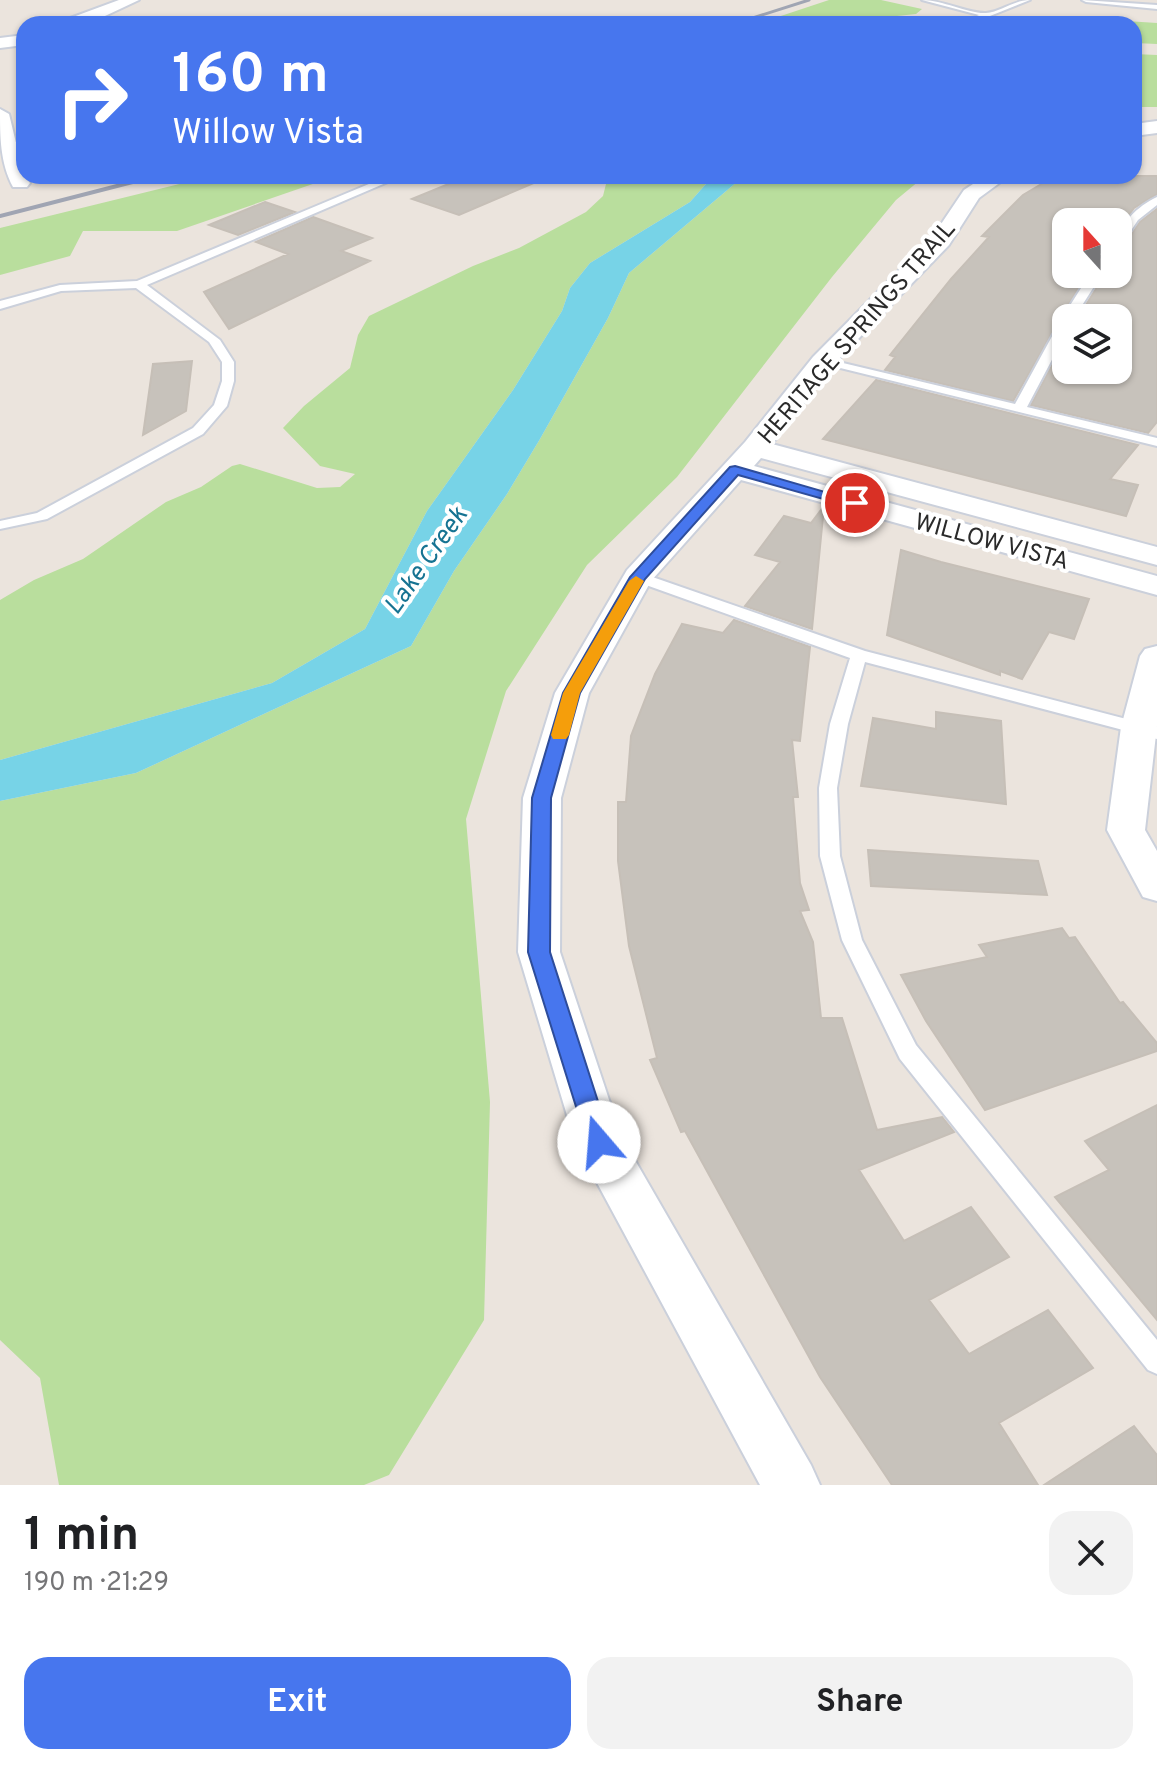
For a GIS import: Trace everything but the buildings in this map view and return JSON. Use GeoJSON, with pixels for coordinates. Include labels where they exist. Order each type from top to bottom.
{"type":"FeatureCollection","features":[{"type":"Feature","properties":{"kind":"street"},"geometry":{"type":"LineString","coordinates":[[95,16],[132,0]]}},
{"type":"Feature","properties":{"kind":"street"},"geometry":{"type":"LineString","coordinates":[[0,114],[10,141],[11,164],[16,175]]}},
{"type":"Feature","properties":{"kind":"street","name":"HERITAGE SPRINGS TRAIL"},"geometry":{"type":"LineString","coordinates":[[791,1485],[599,1142],[539,952],[542,798],[572,693],[638,577],[745,459],[822,362],[941,240],[971,194],[987,184]]}},
{"type":"Feature","properties":{"kind":"street","name":"WILLOW VISTA"},"geometry":{"type":"LineString","coordinates":[[745,459],[1157,556]]}},
{"type":"Feature","properties":{"kind":"street","name":"WILLOW VISTA"},"geometry":{"type":"LineString","coordinates":[[745,459],[1157,586]]}},
{"type":"Feature","properties":{"kind":"street"},"geometry":{"type":"LineString","coordinates":[[1157,656],[1148,730],[1126,830],[1157,886]]}},
{"type":"Feature","properties":{"kind":"lane"},"geometry":{"type":"LineString","coordinates":[[926,0],[990,16],[1026,0]]}},
{"type":"Feature","properties":{"kind":"lane"},"geometry":{"type":"LineString","coordinates":[[1086,0],[1157,7]]}},
{"type":"Feature","properties":{"kind":"lane"},"geometry":{"type":"LineString","coordinates":[[0,305],[60,288],[139,284],[378,184]]}},
{"type":"Feature","properties":{"kind":"lane"},"geometry":{"type":"LineString","coordinates":[[1132,221],[1157,200]]}},
{"type":"Feature","properties":{"kind":"lane"},"geometry":{"type":"LineString","coordinates":[[0,525],[42,516],[55,509],[198,431],[220,406],[228,381],[228,362],[214,340],[139,284]]}},
{"type":"Feature","properties":{"kind":"lane"},"geometry":{"type":"LineString","coordinates":[[1019,409],[1052,348]]}},
{"type":"Feature","properties":{"kind":"lane"},"geometry":{"type":"LineString","coordinates":[[822,362],[1157,442]]}},
{"type":"Feature","properties":{"kind":"lane"},"geometry":{"type":"LineString","coordinates":[[638,577],[859,655],[1148,730]]}},
{"type":"Feature","properties":{"kind":"lane"},"geometry":{"type":"LineString","coordinates":[[859,655],[839,724],[828,788],[830,856],[852,940],[908,1052],[1157,1361]]}},
{"type":"Feature","properties":{"kind":"green space"},"geometry":{"type":"Polygon","coordinates":[[[829,0],[881,0],[922,9],[916,14],[897,16],[781,16],[829,0]]]}},
{"type":"Feature","properties":{"kind":"green space"},"geometry":{"type":"Polygon","coordinates":[[[1142,22],[1157,23],[1157,44],[1142,43],[1142,22]]]}},
{"type":"Feature","properties":{"kind":"green space"},"geometry":{"type":"Polygon","coordinates":[[[1142,54],[1157,55],[1157,107],[1142,107],[1142,54]]]}},
{"type":"Feature","properties":{"kind":"green space"},"geometry":{"type":"Polygon","coordinates":[[[179,184],[313,184],[177,231],[83,231],[70,256],[0,275],[0,228],[179,184]]]}},
{"type":"Feature","properties":{"kind":"green space"},"geometry":{"type":"Polygon","coordinates":[[[606,184],[706,184],[690,202],[590,263],[570,288],[562,311],[513,390],[427,511],[365,629],[272,683],[0,760],[0,600],[34,580],[83,559],[166,502],[201,487],[232,466],[240,464],[317,488],[340,487],[355,474],[320,466],[283,428],[350,368],[358,335],[369,316],[473,266],[519,248],[586,212],[603,196],[606,184]]]}},
{"type":"Feature","properties":{"kind":"green space"},"geometry":{"type":"Polygon","coordinates":[[[735,184],[915,184],[896,200],[832,277],[677,477],[587,565],[506,691],[466,819],[490,1102],[484,1320],[389,1475],[364,1485],[59,1485],[40,1378],[0,1340],[0,801],[136,773],[411,646],[454,571],[540,439],[608,318],[629,273],[735,184]]]}},
{"type":"Feature","properties":{"kind":"water","name":"Lake Creek"},"geometry":{"type":"Polygon","coordinates":[[[706,184],[735,184],[629,273],[608,318],[540,439],[454,571],[411,646],[136,773],[0,801],[0,760],[272,683],[365,629],[427,511],[513,390],[562,311],[570,288],[590,263],[690,202],[706,184]]]}},
{"type":"Feature","properties":{"kind":"railway"},"geometry":{"type":"LineString","coordinates":[[759,16],[809,0]]}},
{"type":"Feature","properties":{"kind":"railway"},"geometry":{"type":"LineString","coordinates":[[0,216],[125,184]]}},
{"type":"Feature","properties":{"kind":"slow traffic"},"geometry":{"type":"LineString","coordinates":[[560,735],[572,693],[636,581]]}},
{"type":"Feature","properties":{"kind":"route"},"geometry":{"type":"LineString","coordinates":[[599,1142],[539,952],[542,798],[572,693],[638,577],[735,470],[855,503]]}}]}
